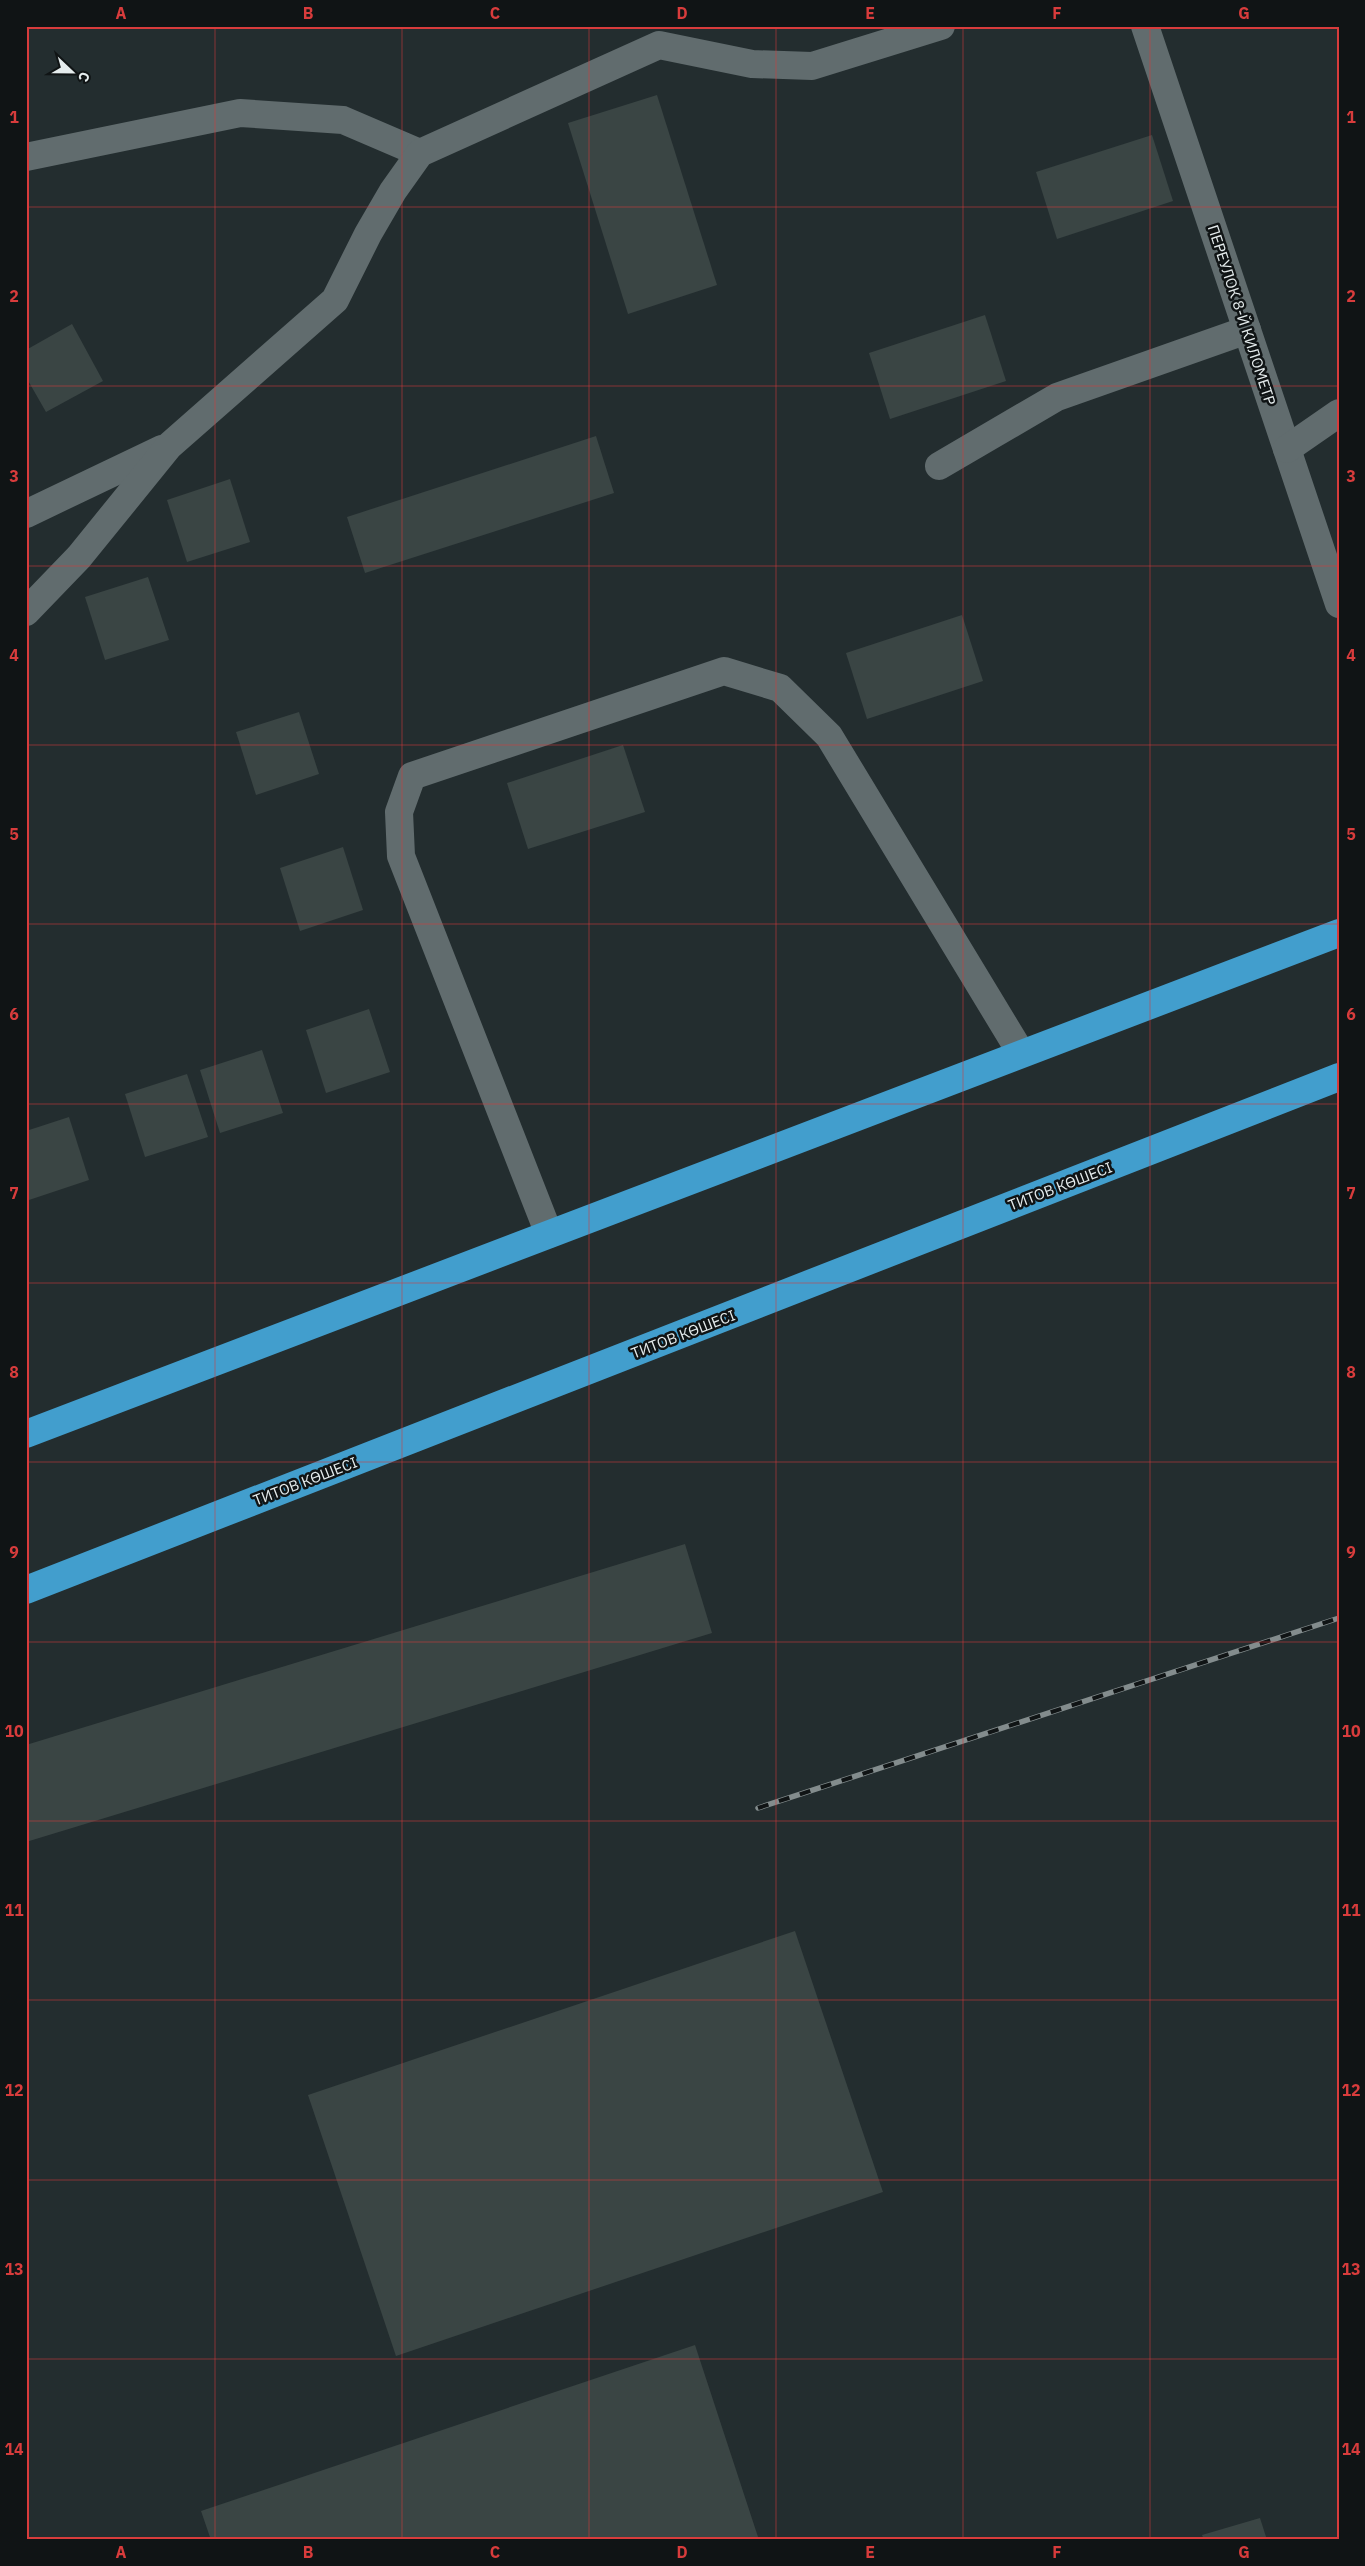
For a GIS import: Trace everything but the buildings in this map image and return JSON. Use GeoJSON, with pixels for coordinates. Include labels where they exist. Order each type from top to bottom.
{"type":"FeatureCollection","features":[{"type":"Feature","properties":{"kind":"highway"},"geometry":{"type":"LineString","coordinates":[[26,1434],[1339,933]]}},
{"type":"Feature","properties":{"kind":"highway","name":"ТИТОВ КӨШЕСІ"},"geometry":{"type":"LineString","coordinates":[[26,1590],[1339,1077]]}},
{"type":"Feature","properties":{"kind":"street"},"geometry":{"type":"LineString","coordinates":[[26,612],[79,557],[169,446],[335,300],[368,234],[393,191],[420,153],[660,45],[752,64],[812,66],[941,26]]}},
{"type":"Feature","properties":{"kind":"street","name":"ПЕРЕУЛОК 8-Й КИЛОМЕТР"},"geometry":{"type":"LineString","coordinates":[[1145,26],[1339,604]]}},
{"type":"Feature","properties":{"kind":"street"},"geometry":{"type":"LineString","coordinates":[[26,158],[240,113],[343,120],[420,153]]}},
{"type":"Feature","properties":{"kind":"street"},"geometry":{"type":"LineString","coordinates":[[939,466],[1057,398],[1247,330]]}},
{"type":"Feature","properties":{"kind":"street"},"geometry":{"type":"LineString","coordinates":[[1287,449],[1339,413]]}},
{"type":"Feature","properties":{"kind":"street"},"geometry":{"type":"LineString","coordinates":[[26,514],[169,446]]}},
{"type":"Feature","properties":{"kind":"street"},"geometry":{"type":"LineString","coordinates":[[549,1234],[401,856],[399,812],[412,776],[724,671],[780,688],[829,736],[1021,1054]]}},
{"type":"Feature","properties":{"kind":"railway"},"geometry":{"type":"LineString","coordinates":[[758,1808],[1339,1618]]}}]}
